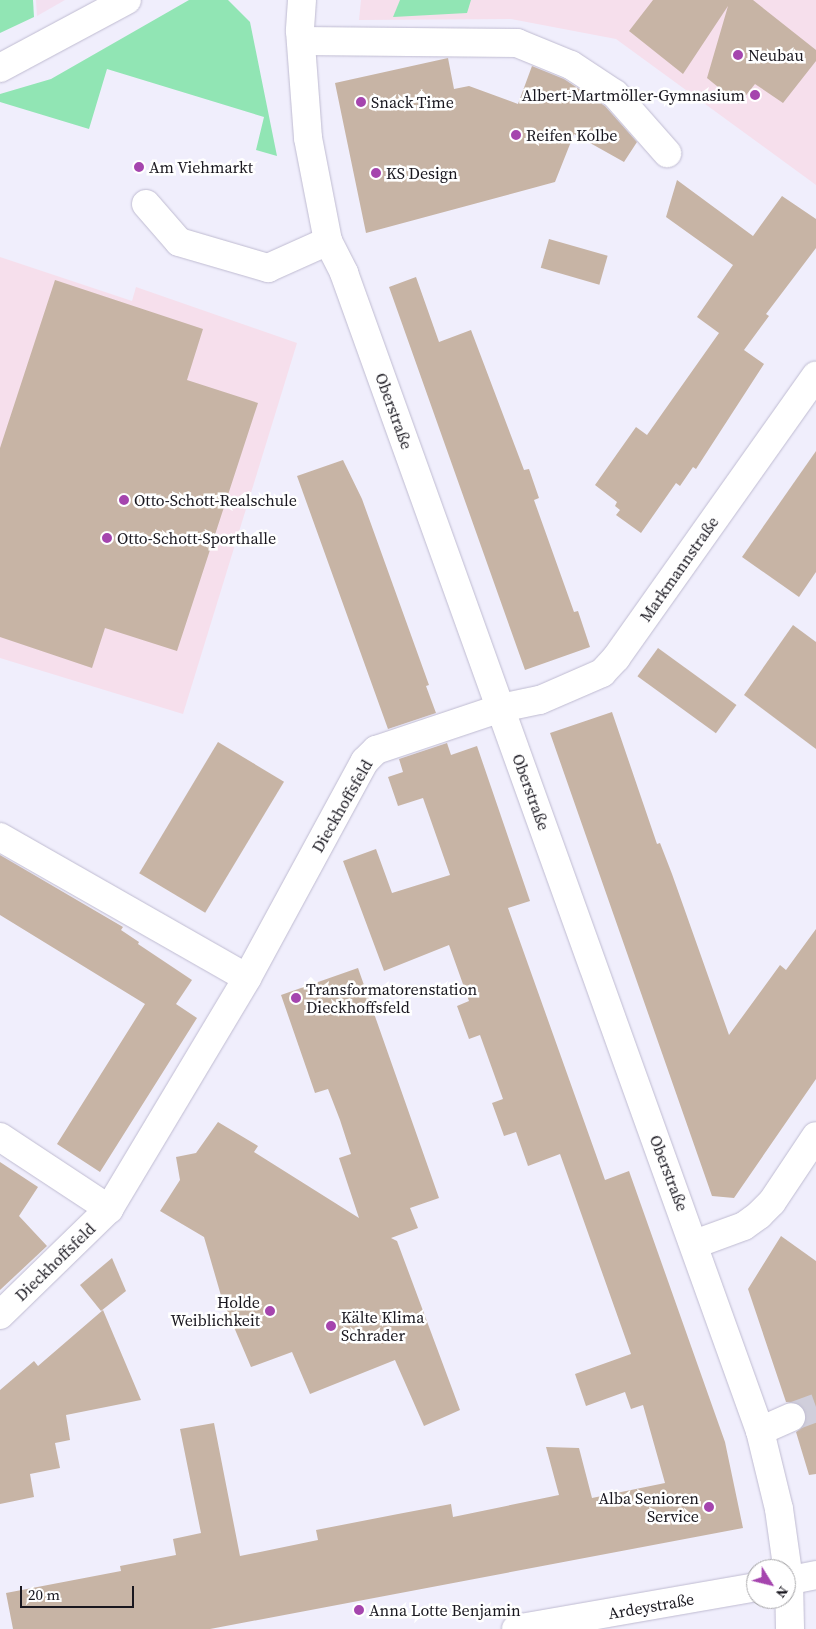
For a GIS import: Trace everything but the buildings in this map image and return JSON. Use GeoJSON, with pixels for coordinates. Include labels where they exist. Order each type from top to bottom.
{"type":"FeatureCollection","features":[{"type":"Feature","properties":{"kind":"street"},"geometry":{"type":"LineString","coordinates":[[0,68],[127,0]]}},
{"type":"Feature","properties":{"kind":"street","name":"Oberstraße"},"geometry":{"type":"LineString","coordinates":[[302,0],[301,41],[308,138],[328,241],[344,273],[695,1244],[760,1431],[779,1509],[785,1559]]}},
{"type":"Feature","properties":{"kind":"street"},"geometry":{"type":"LineString","coordinates":[[301,41],[517,43],[571,66],[615,94],[667,153]]}},
{"type":"Feature","properties":{"kind":"street"},"geometry":{"type":"LineString","coordinates":[[146,204],[179,242],[268,268],[328,241]]}},
{"type":"Feature","properties":{"kind":"street","name":"Markmannstraße"},"geometry":{"type":"LineString","coordinates":[[501,708],[540,700],[602,673],[616,658],[816,376]]}},
{"type":"Feature","properties":{"kind":"street","name":"Dieckhoffsfeld"},"geometry":{"type":"LineString","coordinates":[[0,1315],[109,1209],[247,978],[365,761],[376,750],[501,708]]}},
{"type":"Feature","properties":{"kind":"street"},"geometry":{"type":"LineString","coordinates":[[0,837],[247,978]]}},
{"type":"Feature","properties":{"kind":"street"},"geometry":{"type":"LineString","coordinates":[[695,1244],[744,1226],[759,1215],[772,1202],[816,1136]]}},
{"type":"Feature","properties":{"kind":"street","name":"Dieckhoffsfeld"},"geometry":{"type":"LineString","coordinates":[[0,1137],[109,1209]]}},
{"type":"Feature","properties":{"kind":"street"},"geometry":{"type":"LineString","coordinates":[[760,1431],[791,1417]]}},
{"type":"Feature","properties":{"kind":"street"},"geometry":{"type":"LineString","coordinates":[[796,1579],[816,1575]]}},
{"type":"Feature","properties":{"kind":"street","name":"Ardeystraße"},"geometry":{"type":"LineString","coordinates":[[516,1629],[746,1588]]}},
{"type":"Feature","properties":{"kind":"street","name":"Oberstraße"},"geometry":{"type":"LineString","coordinates":[[789,1609],[790,1629]]}},
{"type":"Feature","properties":{"kind":"shaded area"},"geometry":{"type":"Polygon","coordinates":[[[36,0],[65,0],[37,16],[36,0]]]}},
{"type":"Feature","properties":{"kind":"shaded area","name":"Albert-Martmöller-Gymnasium"},"geometry":{"type":"Polygon","coordinates":[[[361,0],[816,0],[816,185],[616,39],[511,19],[359,20],[361,0]]]}},
{"type":"Feature","properties":{"kind":"shaded area","name":"Otto-Schott-Realschule"},"geometry":{"type":"Polygon","coordinates":[[[0,257],[132,301],[136,287],[297,343],[183,714],[0,658],[0,257]]]}},
{"type":"Feature","properties":{"kind":"green space"},"geometry":{"type":"Polygon","coordinates":[[[0,0],[33,0],[34,17],[0,33],[0,0]]]}},
{"type":"Feature","properties":{"kind":"green space"},"geometry":{"type":"Polygon","coordinates":[[[189,0],[228,0],[250,22],[277,156],[256,150],[264,117],[107,69],[89,129],[0,102],[0,94],[51,79],[189,0]]]}},
{"type":"Feature","properties":{"kind":"green space"},"geometry":{"type":"Polygon","coordinates":[[[400,0],[471,0],[467,13],[393,17],[400,0]]]}},
{"type":"Feature","properties":{"kind":"tunnel"},"geometry":{"type":"LineString","coordinates":[[791,1417],[816,1408]]}},
{"type":"Feature","properties":{"kind":"place","name":"Neubau"},"geometry":{"type":"Point","coordinates":[738,55]}},
{"type":"Feature","properties":{"kind":"place","name":"Albert-Martmöller-Gymnasium"},"geometry":{"type":"Point","coordinates":[755,95]}},
{"type":"Feature","properties":{"kind":"place","name":"Snack Time"},"geometry":{"type":"Point","coordinates":[361,102]}},
{"type":"Feature","properties":{"kind":"place","name":"Reifen Kolbe"},"geometry":{"type":"Point","coordinates":[516,135]}},
{"type":"Feature","properties":{"kind":"place","name":"Am Viehmarkt"},"geometry":{"type":"Point","coordinates":[139,167]}},
{"type":"Feature","properties":{"kind":"place","name":"KS Design"},"geometry":{"type":"Point","coordinates":[376,173]}},
{"type":"Feature","properties":{"kind":"place","name":"Otto-Schott-Realschule"},"geometry":{"type":"Point","coordinates":[124,500]}},
{"type":"Feature","properties":{"kind":"place","name":"Otto-Schott-Sporthalle"},"geometry":{"type":"Point","coordinates":[107,538]}},
{"type":"Feature","properties":{"kind":"place","name":"Transformatorenstation Dieckhoffsfeld"},"geometry":{"type":"Point","coordinates":[296,998]}},
{"type":"Feature","properties":{"kind":"place","name":"Holde Weiblichkeit"},"geometry":{"type":"Point","coordinates":[270,1311]}},
{"type":"Feature","properties":{"kind":"place","name":"Kälte Klima Schrader"},"geometry":{"type":"Point","coordinates":[331,1326]}},
{"type":"Feature","properties":{"kind":"place","name":"Alba Senioren Service"},"geometry":{"type":"Point","coordinates":[709,1507]}},
{"type":"Feature","properties":{"kind":"place","name":"Anna Lotte Benjamin"},"geometry":{"type":"Point","coordinates":[359,1610]}}]}
